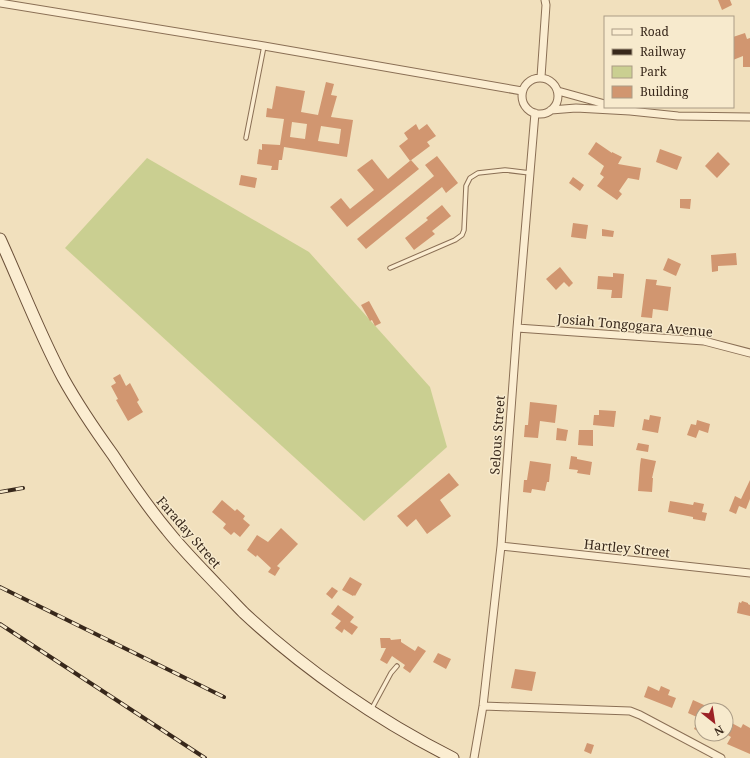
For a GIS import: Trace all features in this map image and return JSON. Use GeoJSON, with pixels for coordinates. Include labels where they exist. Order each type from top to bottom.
{"type":"FeatureCollection","features":[{"type":"Feature","properties":{"kind":"street"},"geometry":{"type":"LineString","coordinates":[[541,78],[546,5],[545,0]]}},
{"type":"Feature","properties":{"kind":"street"},"geometry":{"type":"LineString","coordinates":[[0,3],[264,46],[522,91]]}},
{"type":"Feature","properties":{"kind":"street"},"geometry":{"type":"LineString","coordinates":[[551,110],[558,97],[558,91],[555,85],[550,80],[544,78],[532,79],[524,86],[521,97],[526,108],[535,114],[542,114],[551,110],[576,108],[630,111],[678,116],[750,118]]}},
{"type":"Feature","properties":{"kind":"street"},"geometry":{"type":"LineString","coordinates":[[558,91],[604,104]]}},
{"type":"Feature","properties":{"kind":"street"},"geometry":{"type":"LineString","coordinates":[[620,108],[630,111]]}},
{"type":"Feature","properties":{"kind":"street","name":"Selous Street"},"geometry":{"type":"LineString","coordinates":[[474,758],[483,706],[502,546],[517,328],[535,114]]}},
{"type":"Feature","properties":{"kind":"street","name":"Faraday Street"},"geometry":{"type":"LineString","coordinates":[[0,239],[42,335],[85,415],[139,494],[193,560],[244,613],[319,675],[393,724],[453,758]]}},
{"type":"Feature","properties":{"kind":"street","name":"Josiah Tongogara Avenue"},"geometry":{"type":"LineString","coordinates":[[517,328],[704,341],[750,353]]}},
{"type":"Feature","properties":{"kind":"street","name":"Hartley Street"},"geometry":{"type":"LineString","coordinates":[[502,546],[750,573]]}},
{"type":"Feature","properties":{"kind":"street"},"geometry":{"type":"LineString","coordinates":[[483,706],[630,712],[640,715],[721,758]]}},
{"type":"Feature","properties":{"kind":"lane"},"geometry":{"type":"LineString","coordinates":[[246,138],[264,46]]}},
{"type":"Feature","properties":{"kind":"lane"},"geometry":{"type":"LineString","coordinates":[[390,268],[455,240],[462,235],[464,230],[466,186],[470,178],[478,173],[505,170],[530,173]]}},
{"type":"Feature","properties":{"kind":"lane"},"geometry":{"type":"LineString","coordinates":[[371,710],[391,673],[397,666]]}},
{"type":"Feature","properties":{"kind":"green space"},"geometry":{"type":"Polygon","coordinates":[[[147,158],[309,252],[430,387],[447,447],[364,521],[65,248],[147,158]]]}},
{"type":"Feature","properties":{"kind":"building"},"geometry":{"type":"Polygon","coordinates":[[[718,0],[730,0],[732,5],[722,10],[718,0]]]}},
{"type":"Feature","properties":{"kind":"building"},"geometry":{"type":"Polygon","coordinates":[[[745,33],[747,39],[750,38],[750,67],[743,67],[743,56],[734,60],[734,37],[745,33]]]}},
{"type":"Feature","properties":{"kind":"building"},"geometry":{"type":"Polygon","coordinates":[[[326,82],[334,84],[331,95],[337,96],[331,117],[353,120],[347,157],[284,147],[282,160],[279,160],[278,170],[271,170],[272,166],[257,164],[259,149],[262,150],[262,144],[280,145],[284,119],[266,117],[267,108],[272,109],[276,86],[305,91],[301,112],[318,115],[326,82]],[[292,122],[290,137],[305,139],[307,124],[292,122]],[[321,126],[318,141],[339,144],[341,129],[321,126]]]}},
{"type":"Feature","properties":{"kind":"building"},"geometry":{"type":"Polygon","coordinates":[[[416,124],[419,130],[427,124],[436,136],[427,142],[430,146],[410,161],[399,146],[408,139],[404,133],[416,124]]]}},
{"type":"Feature","properties":{"kind":"building"},"geometry":{"type":"Polygon","coordinates":[[[596,142],[612,153],[622,157],[618,164],[641,168],[639,180],[628,178],[619,191],[622,194],[617,200],[597,186],[604,177],[600,174],[604,166],[588,154],[596,142]]]}},
{"type":"Feature","properties":{"kind":"building"},"geometry":{"type":"Polygon","coordinates":[[[660,149],[682,157],[677,170],[656,162],[660,149]]]}},
{"type":"Feature","properties":{"kind":"building"},"geometry":{"type":"Polygon","coordinates":[[[718,152],[730,164],[717,178],[705,166],[718,152]]]}},
{"type":"Feature","properties":{"kind":"building"},"geometry":{"type":"Polygon","coordinates":[[[437,156],[458,183],[446,193],[442,187],[366,249],[357,239],[434,176],[425,165],[437,156]]]}},
{"type":"Feature","properties":{"kind":"building"},"geometry":{"type":"Polygon","coordinates":[[[372,159],[388,179],[411,160],[419,169],[347,227],[330,207],[341,198],[350,209],[374,190],[357,170],[372,159]]]}},
{"type":"Feature","properties":{"kind":"building"},"geometry":{"type":"Polygon","coordinates":[[[241,175],[257,178],[255,188],[239,185],[241,175]]]}},
{"type":"Feature","properties":{"kind":"building"},"geometry":{"type":"Polygon","coordinates":[[[573,177],[584,185],[580,191],[569,183],[573,177]]]}},
{"type":"Feature","properties":{"kind":"building"},"geometry":{"type":"Polygon","coordinates":[[[680,199],[691,199],[690,209],[680,208],[680,199]]]}},
{"type":"Feature","properties":{"kind":"building"},"geometry":{"type":"Polygon","coordinates":[[[442,205],[451,216],[432,231],[435,234],[414,250],[405,238],[428,220],[426,218],[442,205]]]}},
{"type":"Feature","properties":{"kind":"building"},"geometry":{"type":"Polygon","coordinates":[[[573,223],[588,225],[586,239],[571,237],[573,223]]]}},
{"type":"Feature","properties":{"kind":"building"},"geometry":{"type":"Polygon","coordinates":[[[602,229],[614,231],[613,237],[602,236],[602,229]]]}},
{"type":"Feature","properties":{"kind":"building"},"geometry":{"type":"Polygon","coordinates":[[[736,253],[737,265],[718,266],[718,271],[712,272],[711,255],[736,253]]]}},
{"type":"Feature","properties":{"kind":"building"},"geometry":{"type":"Polygon","coordinates":[[[668,258],[681,264],[676,276],[663,270],[668,258]]]}},
{"type":"Feature","properties":{"kind":"building"},"geometry":{"type":"Polygon","coordinates":[[[560,267],[573,283],[569,287],[564,282],[556,290],[546,279],[560,267]]]}},
{"type":"Feature","properties":{"kind":"building"},"geometry":{"type":"Polygon","coordinates":[[[613,273],[624,274],[622,298],[611,298],[612,290],[597,289],[598,276],[613,277],[613,273]]]}},
{"type":"Feature","properties":{"kind":"building"},"geometry":{"type":"Polygon","coordinates":[[[646,279],[657,280],[656,285],[671,287],[668,311],[653,309],[652,318],[641,317],[646,279]]]}},
{"type":"Feature","properties":{"kind":"building"},"geometry":{"type":"Polygon","coordinates":[[[369,301],[381,323],[375,326],[372,320],[370,321],[361,305],[369,301]]]}},
{"type":"Feature","properties":{"kind":"building"},"geometry":{"type":"Polygon","coordinates":[[[120,374],[126,386],[130,383],[139,400],[137,402],[143,412],[128,421],[116,400],[118,399],[111,386],[116,383],[113,378],[120,374]]]}},
{"type":"Feature","properties":{"kind":"building"},"geometry":{"type":"Polygon","coordinates":[[[530,402],[557,405],[555,423],[540,421],[538,438],[524,437],[525,425],[528,425],[530,402]]]}},
{"type":"Feature","properties":{"kind":"building"},"geometry":{"type":"Polygon","coordinates":[[[599,410],[616,411],[614,427],[593,425],[594,415],[599,415],[599,410]]]}},
{"type":"Feature","properties":{"kind":"building"},"geometry":{"type":"Polygon","coordinates":[[[650,415],[661,417],[658,433],[642,430],[644,419],[649,420],[650,415]]]}},
{"type":"Feature","properties":{"kind":"building"},"geometry":{"type":"Polygon","coordinates":[[[697,420],[710,424],[708,433],[699,430],[696,438],[687,435],[691,424],[696,425],[697,420]]]}},
{"type":"Feature","properties":{"kind":"building"},"geometry":{"type":"Polygon","coordinates":[[[557,428],[568,430],[566,441],[556,440],[557,428]]]}},
{"type":"Feature","properties":{"kind":"building"},"geometry":{"type":"Polygon","coordinates":[[[579,430],[593,430],[593,446],[578,445],[579,430]]]}},
{"type":"Feature","properties":{"kind":"building"},"geometry":{"type":"Polygon","coordinates":[[[638,443],[649,445],[648,452],[636,450],[638,443]]]}},
{"type":"Feature","properties":{"kind":"building"},"geometry":{"type":"Polygon","coordinates":[[[571,456],[577,457],[577,459],[592,462],[590,475],[577,473],[578,470],[569,469],[571,456]]]}},
{"type":"Feature","properties":{"kind":"building"},"geometry":{"type":"Polygon","coordinates":[[[641,458],[656,461],[652,478],[652,492],[638,491],[641,458]]]}},
{"type":"Feature","properties":{"kind":"building"},"geometry":{"type":"Polygon","coordinates":[[[530,461],[551,464],[549,482],[547,482],[545,491],[532,489],[531,493],[523,492],[524,480],[527,480],[530,461]]]}},
{"type":"Feature","properties":{"kind":"building"},"geometry":{"type":"Polygon","coordinates":[[[449,473],[459,485],[440,500],[451,516],[427,534],[416,519],[407,527],[397,516],[449,473]]]}},
{"type":"Feature","properties":{"kind":"building"},"geometry":{"type":"Polygon","coordinates":[[[750,480],[750,499],[746,509],[739,506],[736,514],[729,511],[735,496],[741,499],[750,480]]]}},
{"type":"Feature","properties":{"kind":"building"},"geometry":{"type":"Polygon","coordinates":[[[222,500],[235,511],[237,509],[245,516],[243,519],[250,525],[240,537],[234,532],[231,535],[223,528],[226,524],[212,512],[222,500]]]}},
{"type":"Feature","properties":{"kind":"building"},"geometry":{"type":"Polygon","coordinates":[[[670,501],[693,505],[694,502],[704,504],[702,512],[707,513],[705,521],[668,512],[670,501]]]}},
{"type":"Feature","properties":{"kind":"building"},"geometry":{"type":"Polygon","coordinates":[[[281,528],[298,544],[277,566],[280,568],[275,576],[268,572],[271,568],[257,555],[256,557],[247,550],[257,535],[268,542],[281,528]]]}},
{"type":"Feature","properties":{"kind":"building"},"geometry":{"type":"Polygon","coordinates":[[[350,577],[362,584],[355,596],[342,590],[350,577]]]}},
{"type":"Feature","properties":{"kind":"building"},"geometry":{"type":"Polygon","coordinates":[[[332,587],[338,591],[332,599],[326,594],[332,587]]]}},
{"type":"Feature","properties":{"kind":"building"},"geometry":{"type":"Polygon","coordinates":[[[742,601],[750,605],[750,616],[737,613],[739,602],[741,603],[742,601]]]}},
{"type":"Feature","properties":{"kind":"building"},"geometry":{"type":"Polygon","coordinates":[[[338,605],[354,617],[350,622],[358,627],[352,635],[344,629],[342,633],[335,628],[341,621],[331,614],[338,605]]]}},
{"type":"Feature","properties":{"kind":"building"},"geometry":{"type":"Polygon","coordinates":[[[380,638],[390,638],[391,640],[401,639],[401,642],[415,651],[418,646],[426,651],[410,673],[403,668],[405,665],[392,656],[387,664],[380,660],[386,648],[381,648],[380,638]]]}},
{"type":"Feature","properties":{"kind":"building"},"geometry":{"type":"Polygon","coordinates":[[[438,653],[451,659],[446,669],[433,662],[438,653]]]}},
{"type":"Feature","properties":{"kind":"building"},"geometry":{"type":"Polygon","coordinates":[[[515,669],[536,672],[532,691],[511,688],[515,669]]]}},
{"type":"Feature","properties":{"kind":"building"},"geometry":{"type":"Polygon","coordinates":[[[648,686],[659,691],[661,686],[670,690],[668,695],[676,698],[672,708],[644,697],[648,686]]]}},
{"type":"Feature","properties":{"kind":"building"},"geometry":{"type":"Polygon","coordinates":[[[693,700],[697,702],[694,702],[694,716],[688,713],[693,700]]]}},
{"type":"Feature","properties":{"kind":"building"},"geometry":{"type":"Polygon","coordinates":[[[734,724],[741,728],[743,724],[750,728],[750,754],[727,744],[728,742],[734,742],[734,724]]]}},
{"type":"Feature","properties":{"kind":"building"},"geometry":{"type":"Polygon","coordinates":[[[587,743],[594,745],[591,754],[584,751],[587,743]]]}},
{"type":"Feature","properties":{"kind":"railway"},"geometry":{"type":"LineString","coordinates":[[0,492],[23,488]]}},
{"type":"Feature","properties":{"kind":"railway"},"geometry":{"type":"LineString","coordinates":[[0,587],[224,697]]}},
{"type":"Feature","properties":{"kind":"railway"},"geometry":{"type":"LineString","coordinates":[[0,624],[205,758]]}}]}
